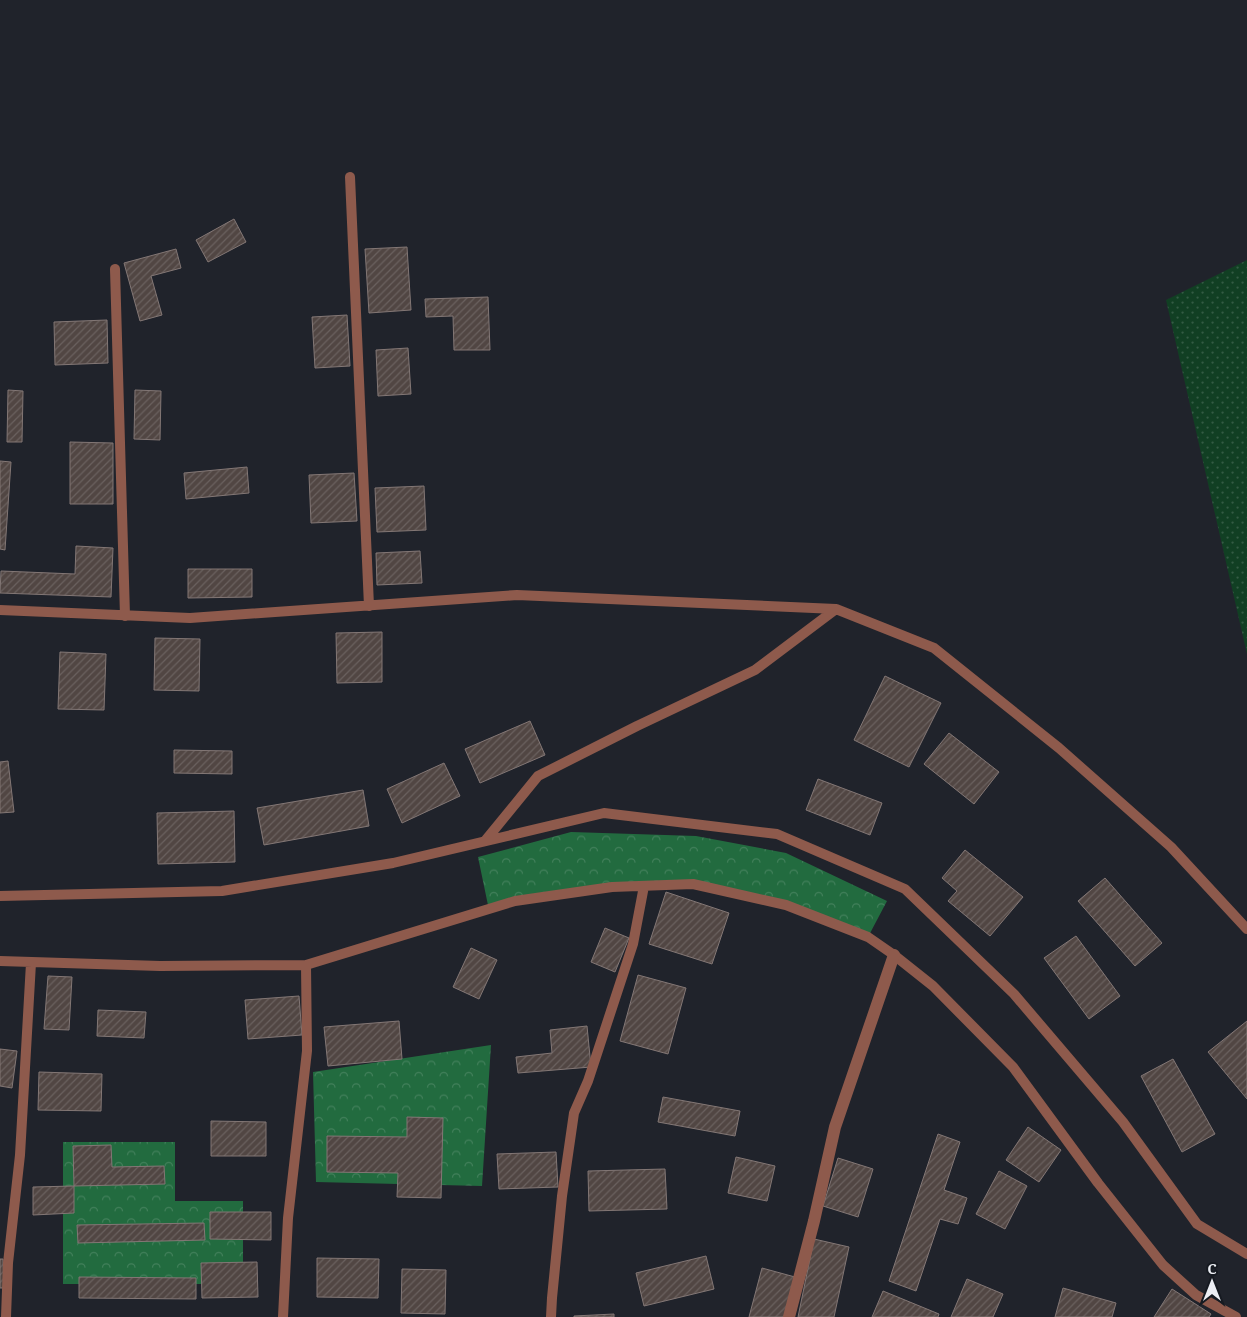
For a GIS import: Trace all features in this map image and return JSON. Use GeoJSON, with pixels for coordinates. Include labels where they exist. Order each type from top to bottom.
{"type":"FeatureCollection","features":[{"type":"Feature","properties":{"kind":"street"},"geometry":{"type":"LineString","coordinates":[[789,1317],[836,1127],[894,955]]}},
{"type":"Feature","properties":{"kind":"lane"},"geometry":{"type":"LineString","coordinates":[[350,177],[369,606]]}},
{"type":"Feature","properties":{"kind":"lane"},"geometry":{"type":"LineString","coordinates":[[115,270],[125,616]]}},
{"type":"Feature","properties":{"kind":"lane"},"geometry":{"type":"LineString","coordinates":[[0,610],[190,618],[517,595],[836,609],[934,648],[1059,748],[1171,847],[1247,930]]}},
{"type":"Feature","properties":{"kind":"lane"},"geometry":{"type":"LineString","coordinates":[[485,841],[538,776],[754,670],[836,609]]}},
{"type":"Feature","properties":{"kind":"lane"},"geometry":{"type":"LineString","coordinates":[[0,896],[222,891],[393,863],[604,813],[777,834],[905,889],[1014,994],[1123,1122],[1197,1224],[1247,1254]]}},
{"type":"Feature","properties":{"kind":"lane"},"geometry":{"type":"LineString","coordinates":[[0,961],[160,966],[306,965],[515,901],[612,887],[693,884],[786,905],[868,937],[933,986],[1013,1067],[1098,1183],[1164,1265],[1196,1295],[1236,1317]]}},
{"type":"Feature","properties":{"kind":"lane"},"geometry":{"type":"LineString","coordinates":[[551,1317],[562,1196],[574,1113],[588,1081],[633,944],[644,886]]}},
{"type":"Feature","properties":{"kind":"lane"},"geometry":{"type":"LineString","coordinates":[[6,1317],[8,1263],[20,1155],[31,963]]}},
{"type":"Feature","properties":{"kind":"lane"},"geometry":{"type":"LineString","coordinates":[[283,1317],[288,1218],[306,1051],[306,965]]}},
{"type":"Feature","properties":{"kind":"green space"},"geometry":{"type":"Polygon","coordinates":[[[1247,260],[1247,654],[1166,300],[1247,260]]]}},
{"type":"Feature","properties":{"kind":"green space"},"geometry":{"type":"Polygon","coordinates":[[[571,832],[696,836],[786,853],[887,901],[868,937],[786,905],[693,884],[612,887],[489,910],[478,857],[571,832]]]}},
{"type":"Feature","properties":{"kind":"green space"},"geometry":{"type":"Polygon","coordinates":[[[491,1045],[482,1186],[316,1182],[313,1072],[491,1045]]]}},
{"type":"Feature","properties":{"kind":"green space"},"geometry":{"type":"Polygon","coordinates":[[[63,1142],[175,1142],[175,1201],[243,1201],[243,1284],[63,1284],[63,1142]]]}},
{"type":"Feature","properties":{"kind":"building"},"geometry":{"type":"Polygon","coordinates":[[[234,219],[246,242],[208,262],[196,240],[234,219]]]}},
{"type":"Feature","properties":{"kind":"building"},"geometry":{"type":"Polygon","coordinates":[[[407,247],[411,310],[369,313],[365,249],[407,247]]]}},
{"type":"Feature","properties":{"kind":"building"},"geometry":{"type":"Polygon","coordinates":[[[176,249],[181,268],[151,276],[162,315],[140,321],[124,263],[176,249]]]}},
{"type":"Feature","properties":{"kind":"building"},"geometry":{"type":"Polygon","coordinates":[[[488,297],[490,350],[454,350],[453,316],[426,317],[425,299],[488,297]]]}},
{"type":"Feature","properties":{"kind":"building"},"geometry":{"type":"Polygon","coordinates":[[[347,315],[350,366],[315,368],[312,317],[347,315]]]}},
{"type":"Feature","properties":{"kind":"building"},"geometry":{"type":"Polygon","coordinates":[[[107,320],[108,363],[55,365],[54,322],[107,320]]]}},
{"type":"Feature","properties":{"kind":"building"},"geometry":{"type":"Polygon","coordinates":[[[408,348],[411,394],[378,396],[376,350],[408,348]]]}},
{"type":"Feature","properties":{"kind":"building"},"geometry":{"type":"Polygon","coordinates":[[[8,390],[23,391],[22,442],[7,442],[8,390]]]}},
{"type":"Feature","properties":{"kind":"building"},"geometry":{"type":"Polygon","coordinates":[[[135,390],[161,391],[160,440],[134,439],[135,390]]]}},
{"type":"Feature","properties":{"kind":"building"},"geometry":{"type":"Polygon","coordinates":[[[70,442],[113,443],[113,504],[70,504],[70,442]]]}},
{"type":"Feature","properties":{"kind":"building"},"geometry":{"type":"Polygon","coordinates":[[[0,461],[11,462],[5,550],[0,549],[0,461]]]}},
{"type":"Feature","properties":{"kind":"building"},"geometry":{"type":"Polygon","coordinates":[[[247,467],[249,493],[186,499],[184,473],[247,467]]]}},
{"type":"Feature","properties":{"kind":"building"},"geometry":{"type":"Polygon","coordinates":[[[354,473],[357,521],[311,523],[309,475],[354,473]]]}},
{"type":"Feature","properties":{"kind":"building"},"geometry":{"type":"Polygon","coordinates":[[[424,486],[426,530],[377,532],[375,488],[424,486]]]}},
{"type":"Feature","properties":{"kind":"building"},"geometry":{"type":"Polygon","coordinates":[[[76,546],[113,548],[111,597],[0,593],[1,571],[75,574],[76,546]]]}},
{"type":"Feature","properties":{"kind":"building"},"geometry":{"type":"Polygon","coordinates":[[[420,551],[422,583],[377,585],[376,553],[420,551]]]}},
{"type":"Feature","properties":{"kind":"building"},"geometry":{"type":"Polygon","coordinates":[[[188,569],[252,569],[252,597],[188,598],[188,569]]]}},
{"type":"Feature","properties":{"kind":"building"},"geometry":{"type":"Polygon","coordinates":[[[382,632],[382,682],[337,683],[336,633],[382,632]]]}},
{"type":"Feature","properties":{"kind":"building"},"geometry":{"type":"Polygon","coordinates":[[[155,638],[200,639],[199,691],[154,690],[155,638]]]}},
{"type":"Feature","properties":{"kind":"building"},"geometry":{"type":"Polygon","coordinates":[[[60,652],[106,654],[104,710],[58,709],[60,652]]]}},
{"type":"Feature","properties":{"kind":"building"},"geometry":{"type":"Polygon","coordinates":[[[885,676],[941,703],[909,767],[854,740],[885,676]]]}},
{"type":"Feature","properties":{"kind":"building"},"geometry":{"type":"Polygon","coordinates":[[[530,721],[545,755],[480,783],[465,749],[530,721]]]}},
{"type":"Feature","properties":{"kind":"building"},"geometry":{"type":"Polygon","coordinates":[[[949,733],[999,772],[974,804],[924,764],[949,733]]]}},
{"type":"Feature","properties":{"kind":"building"},"geometry":{"type":"Polygon","coordinates":[[[174,750],[232,751],[232,774],[174,773],[174,750]]]}},
{"type":"Feature","properties":{"kind":"building"},"geometry":{"type":"Polygon","coordinates":[[[8,761],[14,812],[0,813],[0,762],[8,761]]]}},
{"type":"Feature","properties":{"kind":"building"},"geometry":{"type":"Polygon","coordinates":[[[444,763],[460,796],[402,823],[387,789],[444,763]]]}},
{"type":"Feature","properties":{"kind":"building"},"geometry":{"type":"Polygon","coordinates":[[[818,779],[882,803],[870,835],[806,810],[818,779]]]}},
{"type":"Feature","properties":{"kind":"building"},"geometry":{"type":"Polygon","coordinates":[[[363,790],[369,826],[264,845],[257,808],[363,790]]]}},
{"type":"Feature","properties":{"kind":"building"},"geometry":{"type":"Polygon","coordinates":[[[234,811],[235,862],[158,864],[157,813],[234,811]]]}},
{"type":"Feature","properties":{"kind":"building"},"geometry":{"type":"Polygon","coordinates":[[[965,850],[1023,897],[990,936],[948,901],[957,891],[942,878],[965,850]]]}},
{"type":"Feature","properties":{"kind":"building"},"geometry":{"type":"Polygon","coordinates":[[[1105,878],[1162,943],[1135,966],[1078,901],[1105,878]]]}},
{"type":"Feature","properties":{"kind":"building"},"geometry":{"type":"Polygon","coordinates":[[[666,892],[729,913],[712,964],[649,944],[666,892]]]}},
{"type":"Feature","properties":{"kind":"building"},"geometry":{"type":"Polygon","coordinates":[[[605,928],[629,938],[615,972],[591,962],[605,928]]]}},
{"type":"Feature","properties":{"kind":"building"},"geometry":{"type":"Polygon","coordinates":[[[1076,936],[1120,996],[1089,1019],[1044,958],[1076,936]]]}},
{"type":"Feature","properties":{"kind":"building"},"geometry":{"type":"Polygon","coordinates":[[[471,948],[497,960],[479,999],[453,987],[471,948]]]}},
{"type":"Feature","properties":{"kind":"building"},"geometry":{"type":"Polygon","coordinates":[[[638,975],[686,988],[668,1054],[620,1041],[638,975]]]}},
{"type":"Feature","properties":{"kind":"building"},"geometry":{"type":"Polygon","coordinates":[[[48,976],[72,977],[69,1030],[44,1029],[48,976]]]}},
{"type":"Feature","properties":{"kind":"building"},"geometry":{"type":"Polygon","coordinates":[[[299,996],[302,1035],[248,1039],[245,1000],[299,996]]]}},
{"type":"Feature","properties":{"kind":"building"},"geometry":{"type":"Polygon","coordinates":[[[98,1010],[146,1012],[144,1038],[97,1036],[98,1010]]]}},
{"type":"Feature","properties":{"kind":"building"},"geometry":{"type":"Polygon","coordinates":[[[399,1021],[402,1059],[328,1066],[324,1027],[399,1021]]]}},
{"type":"Feature","properties":{"kind":"building"},"geometry":{"type":"Polygon","coordinates":[[[1247,1021],[1247,1099],[1208,1052],[1247,1021]]]}},
{"type":"Feature","properties":{"kind":"building"},"geometry":{"type":"Polygon","coordinates":[[[587,1026],[591,1067],[518,1073],[516,1057],[552,1053],[550,1030],[587,1026]]]}},
{"type":"Feature","properties":{"kind":"building"},"geometry":{"type":"Polygon","coordinates":[[[0,1049],[17,1051],[12,1088],[0,1086],[0,1049]]]}},
{"type":"Feature","properties":{"kind":"building"},"geometry":{"type":"Polygon","coordinates":[[[1173,1059],[1215,1134],[1182,1152],[1141,1076],[1173,1059]]]}},
{"type":"Feature","properties":{"kind":"building"},"geometry":{"type":"Polygon","coordinates":[[[39,1072],[102,1074],[101,1111],[38,1110],[39,1072]]]}},
{"type":"Feature","properties":{"kind":"building"},"geometry":{"type":"Polygon","coordinates":[[[663,1097],[740,1111],[735,1136],[658,1122],[663,1097]]]}},
{"type":"Feature","properties":{"kind":"building"},"geometry":{"type":"Polygon","coordinates":[[[407,1117],[443,1118],[441,1198],[397,1197],[398,1173],[327,1172],[327,1136],[407,1137],[407,1117]]]}},
{"type":"Feature","properties":{"kind":"building"},"geometry":{"type":"Polygon","coordinates":[[[211,1121],[266,1122],[266,1156],[211,1156],[211,1121]]]}},
{"type":"Feature","properties":{"kind":"building"},"geometry":{"type":"Polygon","coordinates":[[[1028,1127],[1061,1150],[1039,1182],[1006,1160],[1028,1127]]]}},
{"type":"Feature","properties":{"kind":"building"},"geometry":{"type":"Polygon","coordinates":[[[938,1134],[960,1142],[944,1190],[967,1198],[958,1224],[940,1219],[916,1291],[889,1281],[938,1134]]]}},
{"type":"Feature","properties":{"kind":"building"},"geometry":{"type":"Polygon","coordinates":[[[111,1145],[112,1167],[164,1166],[165,1184],[74,1186],[73,1146],[111,1145]]]}},
{"type":"Feature","properties":{"kind":"building"},"geometry":{"type":"Polygon","coordinates":[[[556,1152],[558,1187],[499,1189],[497,1154],[556,1152]]]}},
{"type":"Feature","properties":{"kind":"building"},"geometry":{"type":"Polygon","coordinates":[[[736,1157],[775,1166],[767,1201],[728,1193],[736,1157]]]}},
{"type":"Feature","properties":{"kind":"building"},"geometry":{"type":"Polygon","coordinates":[[[838,1158],[873,1169],[858,1217],[823,1206],[838,1158]]]}},
{"type":"Feature","properties":{"kind":"building"},"geometry":{"type":"Polygon","coordinates":[[[665,1169],[667,1209],[589,1211],[588,1171],[665,1169]]]}},
{"type":"Feature","properties":{"kind":"building"},"geometry":{"type":"Polygon","coordinates":[[[999,1171],[1027,1186],[1005,1229],[976,1214],[999,1171]]]}},
{"type":"Feature","properties":{"kind":"building"},"geometry":{"type":"Polygon","coordinates":[[[74,1186],[74,1213],[33,1215],[33,1187],[74,1186]]]}},
{"type":"Feature","properties":{"kind":"building"},"geometry":{"type":"Polygon","coordinates":[[[210,1212],[271,1212],[271,1240],[210,1239],[210,1212]]]}},
{"type":"Feature","properties":{"kind":"building"},"geometry":{"type":"Polygon","coordinates":[[[204,1223],[205,1240],[78,1243],[77,1225],[204,1223]]]}},
{"type":"Feature","properties":{"kind":"building"},"geometry":{"type":"Polygon","coordinates":[[[814,1239],[849,1247],[834,1317],[798,1317],[814,1239]]]}},
{"type":"Feature","properties":{"kind":"building"},"geometry":{"type":"Polygon","coordinates":[[[706,1256],[714,1289],[644,1306],[636,1273],[706,1256]]]}},
{"type":"Feature","properties":{"kind":"building"},"geometry":{"type":"Polygon","coordinates":[[[317,1258],[379,1259],[378,1298],[317,1297],[317,1258]]]}},
{"type":"Feature","properties":{"kind":"building"},"geometry":{"type":"Polygon","coordinates":[[[0,1259],[3,1259],[4,1288],[0,1288],[0,1259]]]}},
{"type":"Feature","properties":{"kind":"building"},"geometry":{"type":"Polygon","coordinates":[[[257,1262],[258,1297],[202,1298],[201,1263],[257,1262]]]}},
{"type":"Feature","properties":{"kind":"building"},"geometry":{"type":"Polygon","coordinates":[[[762,1268],[795,1277],[785,1317],[749,1317],[762,1268]]]}},
{"type":"Feature","properties":{"kind":"building"},"geometry":{"type":"Polygon","coordinates":[[[402,1269],[446,1270],[445,1314],[401,1313],[402,1269]]]}},
{"type":"Feature","properties":{"kind":"building"},"geometry":{"type":"Polygon","coordinates":[[[79,1277],[196,1278],[196,1299],[79,1298],[79,1277]]]}},
{"type":"Feature","properties":{"kind":"building"},"geometry":{"type":"Polygon","coordinates":[[[967,1279],[1003,1294],[993,1317],[951,1317],[967,1279]]]}},
{"type":"Feature","properties":{"kind":"building"},"geometry":{"type":"Polygon","coordinates":[[[1063,1288],[1116,1303],[1112,1317],[1055,1317],[1063,1288]]]}},
{"type":"Feature","properties":{"kind":"building"},"geometry":{"type":"Polygon","coordinates":[[[1172,1289],[1211,1314],[1209,1317],[1154,1317],[1172,1289]]]}},
{"type":"Feature","properties":{"kind":"building"},"geometry":{"type":"Polygon","coordinates":[[[883,1291],[939,1314],[938,1317],[872,1317],[883,1291]]]}},
{"type":"Feature","properties":{"kind":"building"},"geometry":{"type":"Polygon","coordinates":[[[614,1314],[614,1317],[574,1317],[574,1316],[614,1314]]]}}]}
